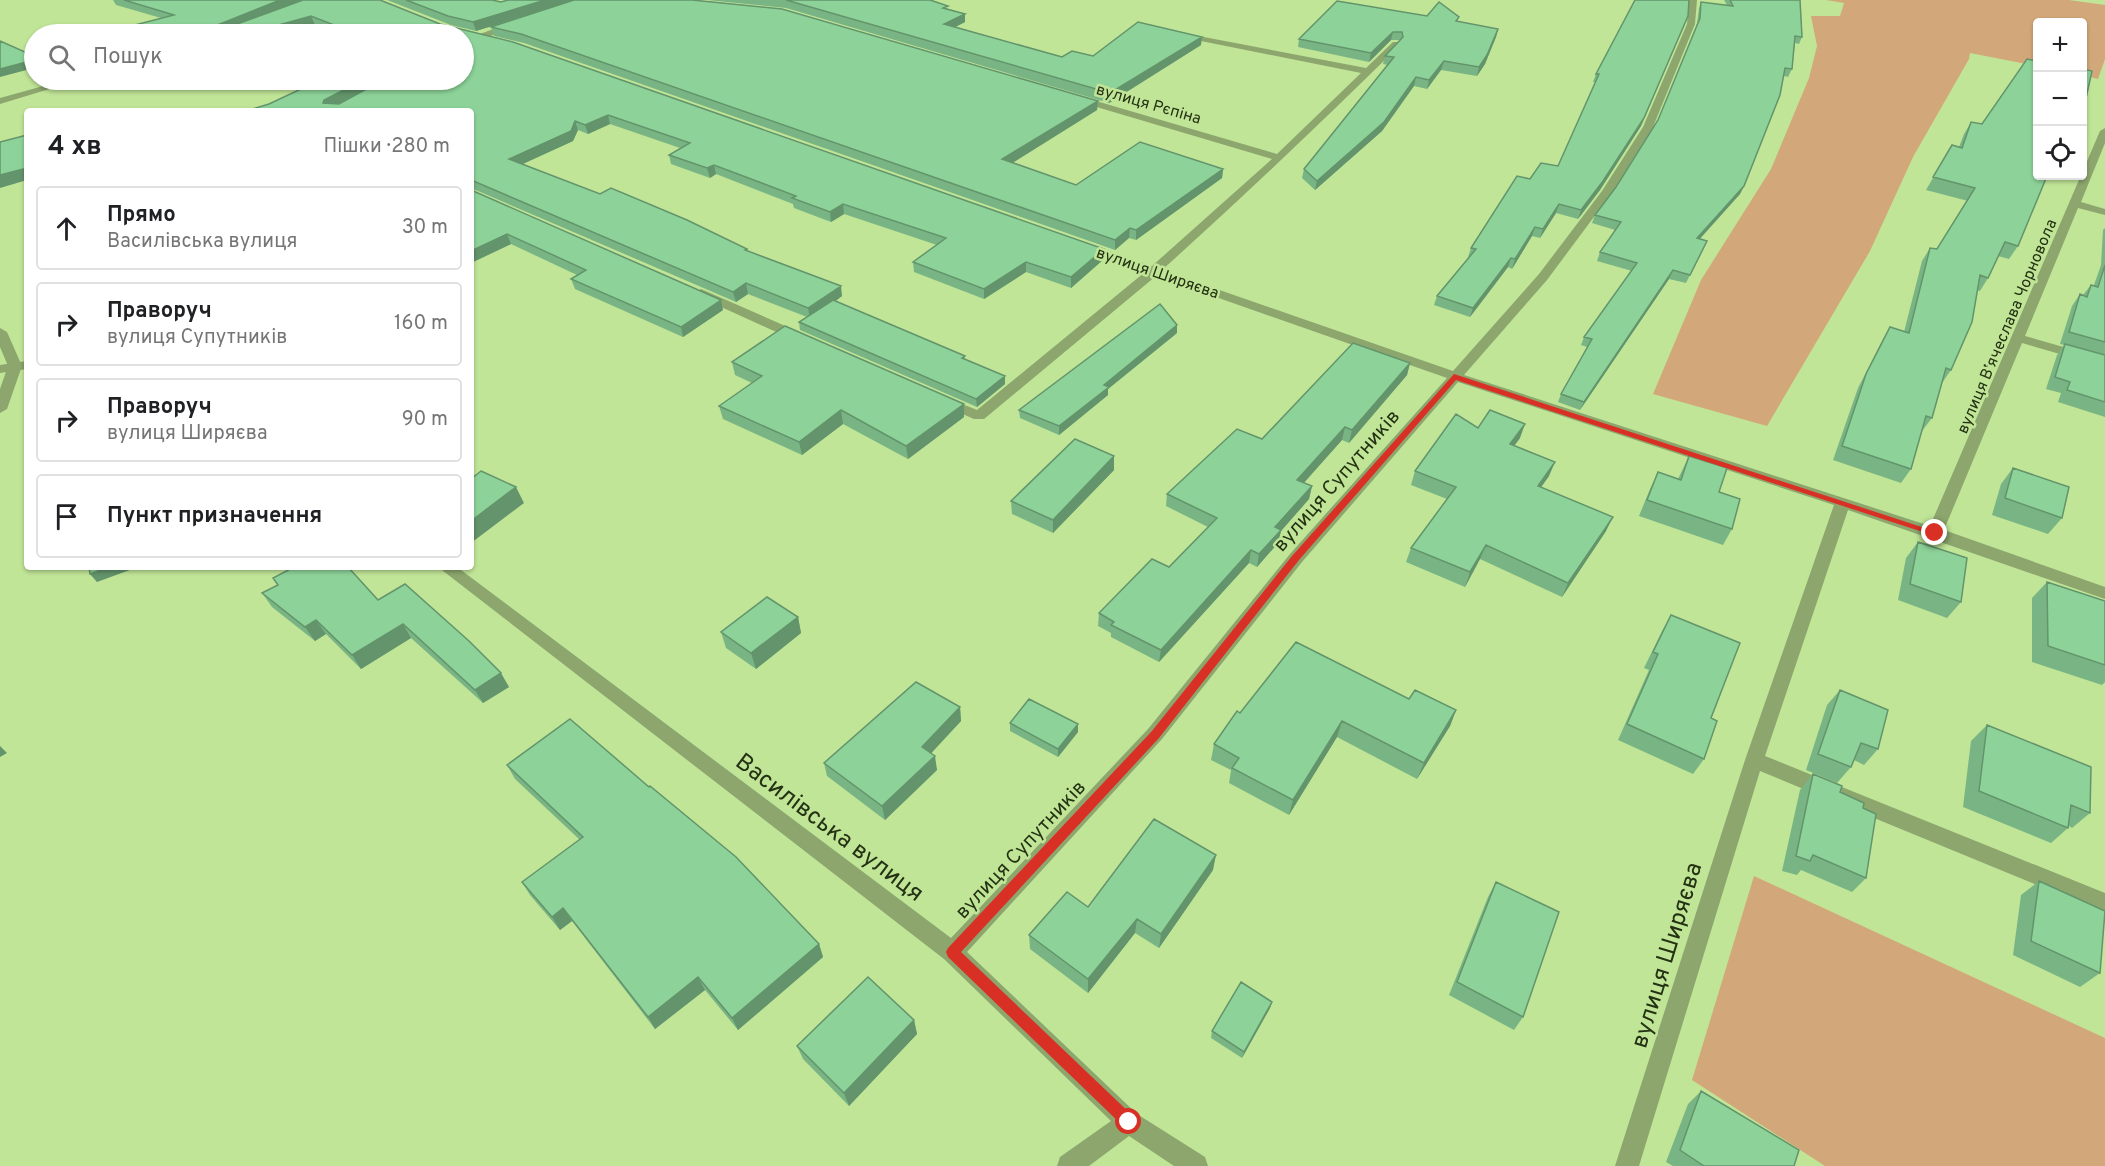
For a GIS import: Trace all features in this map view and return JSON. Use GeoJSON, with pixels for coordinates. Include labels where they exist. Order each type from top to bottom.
{"type":"FeatureCollection","features":[{"type":"Feature","properties":{"kind":"street","name":"вулиця Супутників"},"geometry":{"type":"LineString","coordinates":[[952,952],[1155,734],[1296,558],[1543,277],[1607,192],[1648,127],[1691,24],[1692,0]]}},
{"type":"Feature","properties":{"kind":"street"},"geometry":{"type":"LineString","coordinates":[[474,35],[517,23]]}},
{"type":"Feature","properties":{"kind":"street"},"geometry":{"type":"LineString","coordinates":[[1191,36],[1368,72]]}},
{"type":"Feature","properties":{"kind":"street"},"geometry":{"type":"LineString","coordinates":[[474,38],[498,42]]}},
{"type":"Feature","properties":{"kind":"street"},"geometry":{"type":"LineString","coordinates":[[936,397],[979,416],[1154,271],[1279,158],[1396,44]]}},
{"type":"Feature","properties":{"kind":"street"},"geometry":{"type":"LineString","coordinates":[[0,101],[39,90]]}},
{"type":"Feature","properties":{"kind":"street","name":"вулиця Рєпіна"},"geometry":{"type":"LineString","coordinates":[[1061,94],[1279,158]]}},
{"type":"Feature","properties":{"kind":"street","name":"вулиця Вʼячеслава Чорновола"},"geometry":{"type":"LineString","coordinates":[[1935,533],[2105,131]]}},
{"type":"Feature","properties":{"kind":"street"},"geometry":{"type":"LineString","coordinates":[[2075,204],[2105,212]]}},
{"type":"Feature","properties":{"kind":"street","name":"вулиця Ширяєва"},"geometry":{"type":"LineString","coordinates":[[1076,244],[1454,376],[1843,502],[2105,593]]}},
{"type":"Feature","properties":{"kind":"street"},"geometry":{"type":"LineString","coordinates":[[687,287],[817,345]]}},
{"type":"Feature","properties":{"kind":"street"},"geometry":{"type":"LineString","coordinates":[[0,332],[21,365]]}},
{"type":"Feature","properties":{"kind":"street"},"geometry":{"type":"LineString","coordinates":[[2019,338],[2105,363]]}},
{"type":"Feature","properties":{"kind":"street"},"geometry":{"type":"LineString","coordinates":[[0,369],[21,365]]}},
{"type":"Feature","properties":{"kind":"street"},"geometry":{"type":"LineString","coordinates":[[0,409],[21,365]]}},
{"type":"Feature","properties":{"kind":"street","name":"вулиця Ширяєва"},"geometry":{"type":"LineString","coordinates":[[1627,1166],[1754,760],[1843,502]]}},
{"type":"Feature","properties":{"kind":"street","name":"Василівська вулиця"},"geometry":{"type":"LineString","coordinates":[[450,570],[952,952],[1129,1122],[1196,1166]]}},
{"type":"Feature","properties":{"kind":"street"},"geometry":{"type":"LineString","coordinates":[[1754,760],[2105,903]]}},
{"type":"Feature","properties":{"kind":"street"},"geometry":{"type":"LineString","coordinates":[[1069,1166],[1129,1122]]}},
{"type":"Feature","properties":{"kind":"shaded area"},"geometry":{"type":"Polygon","coordinates":[[[1826,0],[2069,0],[2105,5],[2105,59],[2098,79],[2087,76],[2087,18],[2033,18],[2033,65],[1970,53],[1969,59],[1913,157],[1870,251],[1767,426],[1653,394],[1701,280],[1771,169],[1809,78],[1817,46],[1811,16],[1840,16],[1844,3],[1826,0]]]}},
{"type":"Feature","properties":{"kind":"shaded area"},"geometry":{"type":"Polygon","coordinates":[[[1754,876],[2105,1038],[2105,1166],[1825,1166],[1692,1080],[1754,876]]]}},
{"type":"Feature","properties":{"kind":"building"},"geometry":{"type":"Polygon","coordinates":[[[124,0],[280,0],[220,24],[139,24],[174,15],[124,0]]]}},
{"type":"Feature","properties":{"kind":"building"},"geometry":{"type":"Polygon","coordinates":[[[303,0],[380,0],[440,24],[331,24],[311,16],[282,24],[237,24],[303,0]]]}},
{"type":"Feature","properties":{"kind":"building"},"geometry":{"type":"Polygon","coordinates":[[[406,0],[492,0],[501,2],[545,0],[473,22],[448,16],[406,0]]]}},
{"type":"Feature","properties":{"kind":"building"},"geometry":{"type":"Polygon","coordinates":[[[574,0],[692,0],[782,9],[1098,101],[1002,159],[1076,185],[1140,142],[1223,169],[1136,230],[1130,228],[1115,240],[521,34],[491,27],[574,0]]]}},
{"type":"Feature","properties":{"kind":"building"},"geometry":{"type":"Polygon","coordinates":[[[786,0],[930,0],[948,6],[943,8],[965,14],[944,24],[1062,57],[1072,51],[1093,56],[1138,22],[1202,37],[1110,93],[786,0]]]}},
{"type":"Feature","properties":{"kind":"building"},"geometry":{"type":"Polygon","coordinates":[[[1635,0],[1689,0],[1688,16],[1644,118],[1603,181],[1581,210],[1559,204],[1543,229],[1535,227],[1515,259],[1511,258],[1473,308],[1437,296],[1476,249],[1471,248],[1517,176],[1530,179],[1541,163],[1558,166],[1599,74],[1596,74],[1635,0]]]}},
{"type":"Feature","properties":{"kind":"building"},"geometry":{"type":"Polygon","coordinates":[[[1730,0],[1800,0],[1802,37],[1795,36],[1792,69],[1785,68],[1780,95],[1744,186],[1697,238],[1707,241],[1690,275],[1673,270],[1584,402],[1561,394],[1592,339],[1584,337],[1637,263],[1600,252],[1621,222],[1595,215],[1616,187],[1658,120],[1700,18],[1701,2],[1733,6],[1730,0]]]}},
{"type":"Feature","properties":{"kind":"building"},"geometry":{"type":"Polygon","coordinates":[[[1337,1],[1427,16],[1439,2],[1459,17],[1456,21],[1498,29],[1479,67],[1444,61],[1429,80],[1416,77],[1384,122],[1317,181],[1304,169],[1394,57],[1385,56],[1403,37],[1402,32],[1393,32],[1371,53],[1299,39],[1337,1]]]}},
{"type":"Feature","properties":{"kind":"building"},"geometry":{"type":"Polygon","coordinates":[[[474,32],[513,42],[1104,249],[1071,277],[1026,262],[984,289],[913,262],[946,238],[843,204],[830,212],[792,198],[796,196],[714,165],[707,168],[669,155],[690,143],[608,115],[585,125],[575,121],[571,131],[509,159],[600,194],[611,188],[687,220],[747,249],[745,250],[841,286],[808,308],[746,283],[733,292],[474,181],[474,108],[256,108],[299,90],[344,90],[324,100],[323,103],[339,104],[365,90],[474,90],[474,32]]]}},
{"type":"Feature","properties":{"kind":"building"},"geometry":{"type":"Polygon","coordinates":[[[0,41],[24,52],[24,63],[0,69],[0,41]]]}},
{"type":"Feature","properties":{"kind":"building"},"geometry":{"type":"Polygon","coordinates":[[[2027,59],[2033,60],[2033,180],[2045,180],[2018,246],[2005,242],[1988,278],[1980,275],[1972,322],[1951,370],[1946,368],[1932,418],[1926,416],[1911,469],[1842,446],[1866,374],[1890,327],[1909,333],[1930,248],[1937,249],[1975,188],[1933,177],[1952,145],[1962,148],[1971,122],[1982,124],[2027,59]]]}},
{"type":"Feature","properties":{"kind":"building"},"geometry":{"type":"Polygon","coordinates":[[[2087,70],[2092,71],[2087,94],[2087,70]]]}},
{"type":"Feature","properties":{"kind":"building"},"geometry":{"type":"Polygon","coordinates":[[[24,136],[24,169],[0,175],[0,142],[24,136]]]}},
{"type":"Feature","properties":{"kind":"building"},"geometry":{"type":"Polygon","coordinates":[[[474,191],[721,300],[681,327],[571,279],[586,270],[507,234],[474,250],[474,191]]]}},
{"type":"Feature","properties":{"kind":"building"},"geometry":{"type":"Polygon","coordinates":[[[2105,265],[2105,342],[2069,332],[2080,294],[2087,297],[2091,285],[2098,287],[2105,265]]]}},
{"type":"Feature","properties":{"kind":"building"},"geometry":{"type":"Polygon","coordinates":[[[833,300],[965,356],[962,358],[1005,376],[976,399],[799,322],[833,300]]]}},
{"type":"Feature","properties":{"kind":"building"},"geometry":{"type":"Polygon","coordinates":[[[1160,304],[1177,325],[1104,385],[1109,387],[1059,426],[1019,410],[1160,304]]]}},
{"type":"Feature","properties":{"kind":"building"},"geometry":{"type":"Polygon","coordinates":[[[785,326],[964,404],[906,446],[841,410],[799,442],[719,406],[762,376],[732,362],[785,326]]]}},
{"type":"Feature","properties":{"kind":"building"},"geometry":{"type":"Polygon","coordinates":[[[1353,343],[1410,363],[1352,430],[1345,427],[1297,480],[1312,486],[1275,527],[1281,530],[1259,554],[1251,550],[1161,650],[1111,625],[1114,622],[1099,613],[1152,559],[1169,567],[1217,518],[1167,494],[1237,429],[1262,439],[1353,343]]]}},
{"type":"Feature","properties":{"kind":"building"},"geometry":{"type":"Polygon","coordinates":[[[2065,344],[2105,355],[2105,402],[2067,390],[2070,382],[2055,377],[2065,344]]]}},
{"type":"Feature","properties":{"kind":"building"},"geometry":{"type":"Polygon","coordinates":[[[1490,410],[1525,424],[1510,444],[1555,462],[1538,486],[1613,517],[1568,583],[1486,545],[1470,572],[1411,548],[1456,487],[1415,471],[1456,414],[1478,428],[1490,410]]]}},
{"type":"Feature","properties":{"kind":"building"},"geometry":{"type":"Polygon","coordinates":[[[1075,439],[1114,456],[1053,520],[1011,501],[1075,439]]]}},
{"type":"Feature","properties":{"kind":"building"},"geometry":{"type":"Polygon","coordinates":[[[1689,456],[1727,468],[1719,492],[1740,499],[1732,529],[1647,500],[1658,472],[1681,480],[1689,456]]]}},
{"type":"Feature","properties":{"kind":"building"},"geometry":{"type":"Polygon","coordinates":[[[2013,468],[2069,487],[2062,518],[2005,498],[2013,468]]]}},
{"type":"Feature","properties":{"kind":"building"},"geometry":{"type":"Polygon","coordinates":[[[481,471],[516,487],[474,519],[474,477],[481,471]]]}},
{"type":"Feature","properties":{"kind":"building"},"geometry":{"type":"Polygon","coordinates":[[[1918,542],[1967,558],[1961,602],[1910,584],[1918,542]]]}},
{"type":"Feature","properties":{"kind":"building"},"geometry":{"type":"Polygon","coordinates":[[[89,570],[101,570],[90,574],[89,570]]]}},
{"type":"Feature","properties":{"kind":"building"},"geometry":{"type":"Polygon","coordinates":[[[288,570],[351,570],[378,600],[405,584],[501,673],[475,690],[403,624],[352,655],[316,620],[305,627],[262,593],[278,585],[273,578],[288,570]]]}},
{"type":"Feature","properties":{"kind":"building"},"geometry":{"type":"Polygon","coordinates":[[[2047,582],[2105,601],[2105,665],[2048,646],[2047,582]]]}},
{"type":"Feature","properties":{"kind":"building"},"geometry":{"type":"Polygon","coordinates":[[[767,597],[798,617],[751,653],[721,632],[767,597]]]}},
{"type":"Feature","properties":{"kind":"building"},"geometry":{"type":"Polygon","coordinates":[[[1671,615],[1740,643],[1711,718],[1717,721],[1704,759],[1627,724],[1658,654],[1653,652],[1671,615]]]}},
{"type":"Feature","properties":{"kind":"building"},"geometry":{"type":"Polygon","coordinates":[[[1296,642],[1409,699],[1415,690],[1456,710],[1424,763],[1342,721],[1293,800],[1232,768],[1239,758],[1214,744],[1237,711],[1240,713],[1296,642]]]}},
{"type":"Feature","properties":{"kind":"building"},"geometry":{"type":"Polygon","coordinates":[[[916,682],[960,707],[922,747],[935,756],[882,806],[824,763],[916,682]]]}},
{"type":"Feature","properties":{"kind":"building"},"geometry":{"type":"Polygon","coordinates":[[[1840,690],[1888,710],[1878,749],[1861,743],[1851,767],[1818,754],[1840,690]]]}},
{"type":"Feature","properties":{"kind":"building"},"geometry":{"type":"Polygon","coordinates":[[[1029,699],[1078,724],[1058,749],[1010,723],[1029,699]]]}},
{"type":"Feature","properties":{"kind":"building"},"geometry":{"type":"Polygon","coordinates":[[[570,719],[736,857],[819,944],[732,1018],[698,977],[648,1017],[563,908],[552,917],[522,882],[583,837],[507,765],[570,719]]]}},
{"type":"Feature","properties":{"kind":"building"},"geometry":{"type":"Polygon","coordinates":[[[1987,725],[2091,767],[2090,813],[2071,805],[2068,828],[1979,791],[1987,725]]]}},
{"type":"Feature","properties":{"kind":"building"},"geometry":{"type":"Polygon","coordinates":[[[1813,774],[1842,786],[1840,792],[1864,803],[1863,808],[1876,814],[1866,878],[1813,855],[1810,861],[1796,856],[1813,774]]]}},
{"type":"Feature","properties":{"kind":"building"},"geometry":{"type":"Polygon","coordinates":[[[1154,819],[1216,855],[1161,934],[1137,919],[1088,979],[1029,935],[1067,892],[1088,907],[1154,819]]]}},
{"type":"Feature","properties":{"kind":"building"},"geometry":{"type":"Polygon","coordinates":[[[2039,881],[2105,911],[2100,973],[2031,941],[2039,881]]]}},
{"type":"Feature","properties":{"kind":"building"},"geometry":{"type":"Polygon","coordinates":[[[1496,882],[1559,912],[1523,1017],[1457,982],[1496,882]]]}},
{"type":"Feature","properties":{"kind":"building"},"geometry":{"type":"Polygon","coordinates":[[[868,977],[914,1020],[844,1093],[797,1046],[868,977]]]}},
{"type":"Feature","properties":{"kind":"building"},"geometry":{"type":"Polygon","coordinates":[[[1241,982],[1272,1002],[1244,1052],[1212,1031],[1241,982]]]}},
{"type":"Feature","properties":{"kind":"building"},"geometry":{"type":"Polygon","coordinates":[[[1701,1091],[1799,1150],[1794,1166],[1704,1166],[1680,1150],[1701,1091]]]}},
{"type":"Feature","properties":{"kind":"route"},"geometry":{"type":"LineString","coordinates":[[1129,1122],[952,952],[1155,734],[1296,558],[1454,376],[1935,533]]}}]}
